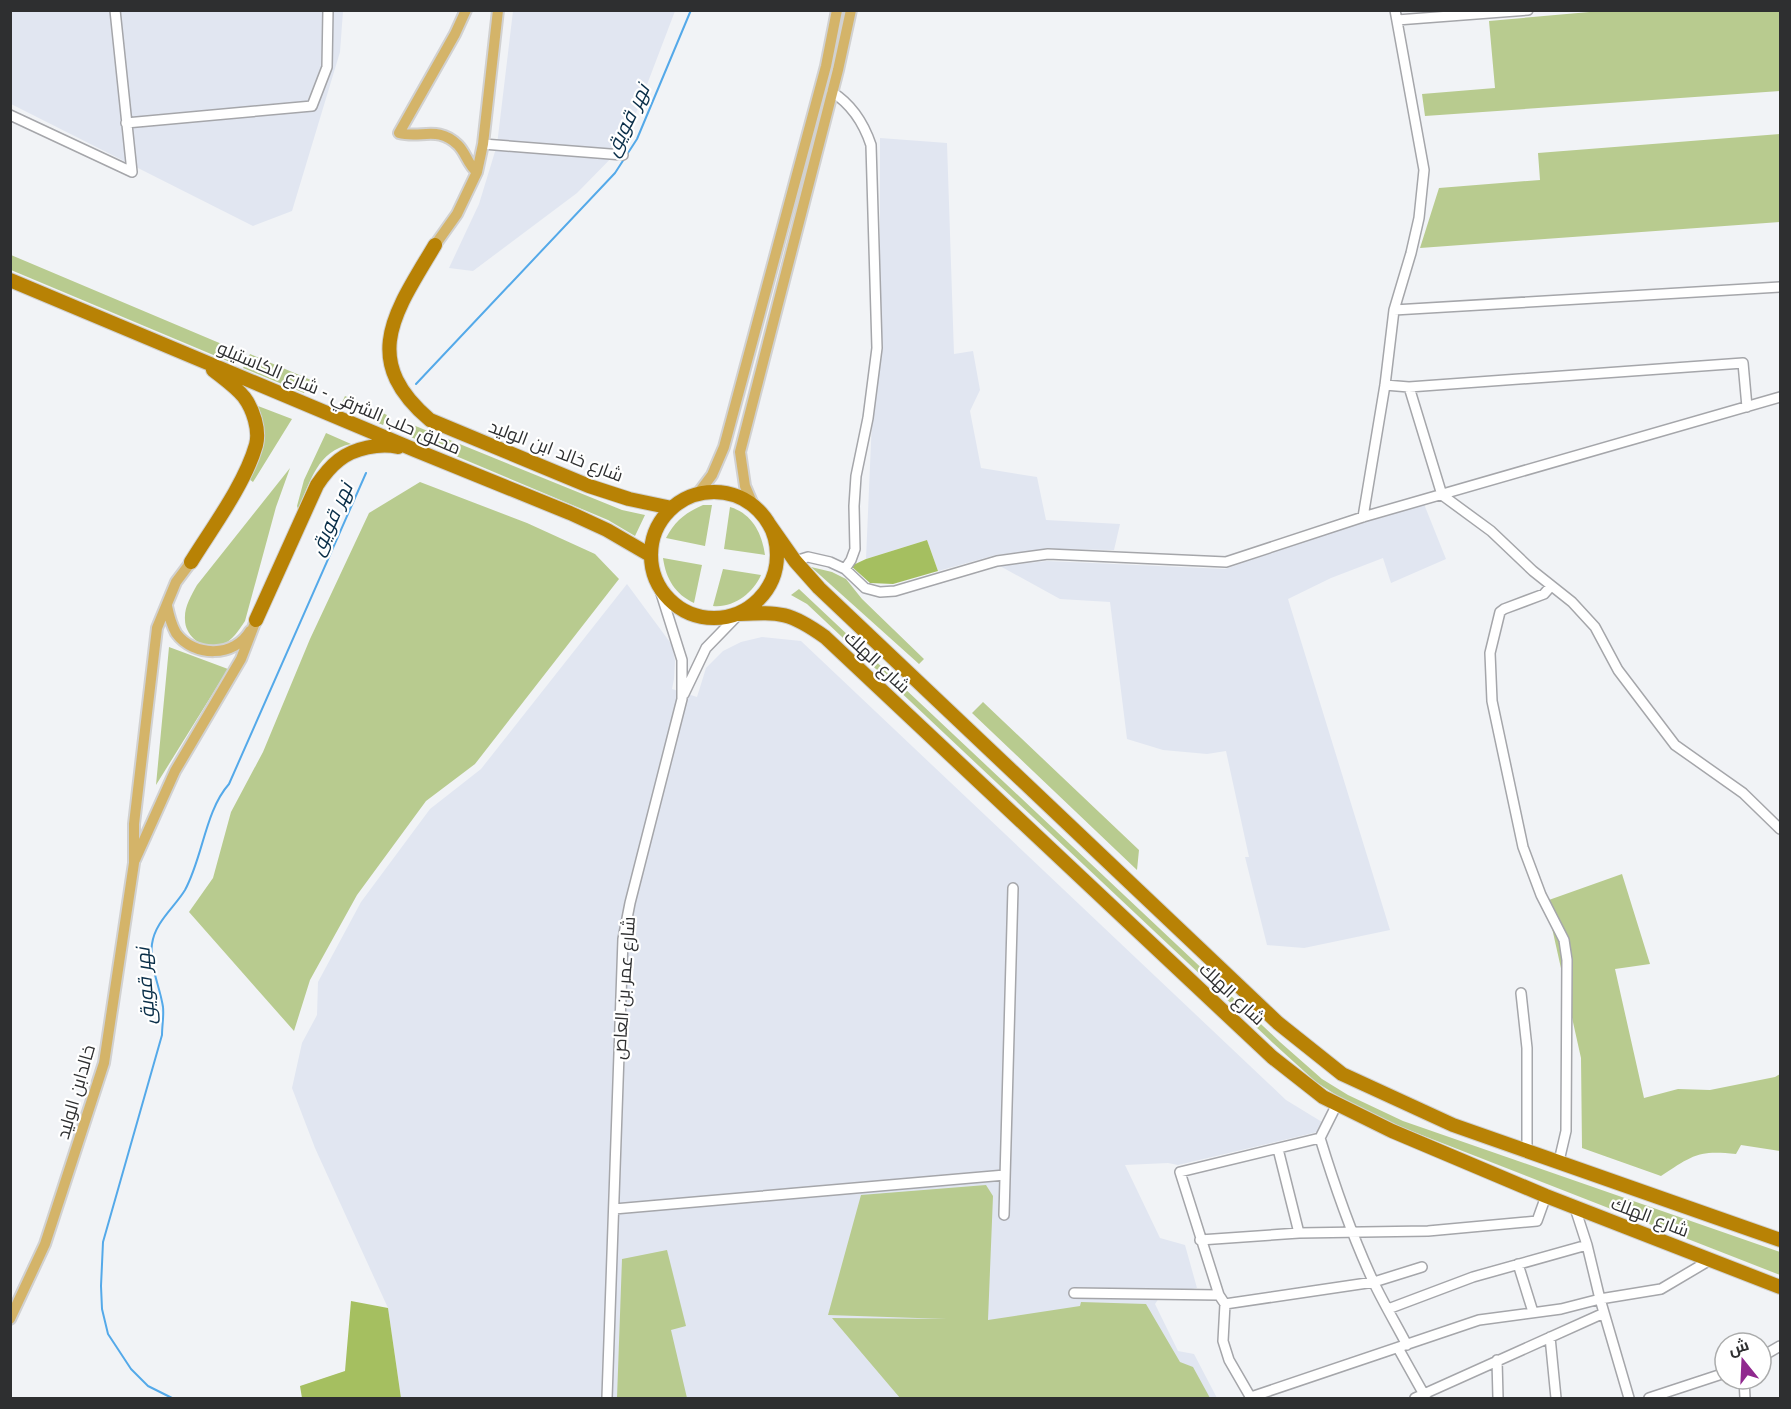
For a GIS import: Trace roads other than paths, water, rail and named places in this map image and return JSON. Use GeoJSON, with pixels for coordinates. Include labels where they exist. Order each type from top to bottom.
{"type":"FeatureCollection","features":[{"type":"Feature","properties":{"kind":"highway","name":"شارع خالد ابن الوليد"},"geometry":{"type":"LineString","coordinates":[[435,245],[401,303],[388,343],[391,364],[398,383],[411,403],[430,420],[589,486],[629,499],[672,508]]}},
{"type":"Feature","properties":{"kind":"highway","name":"محلق حلب الشرقي - شارع الكاستيلو"},"geometry":{"type":"LineString","coordinates":[[10,280],[570,513],[607,530],[650,555]]}},
{"type":"Feature","properties":{"kind":"highway"},"geometry":{"type":"LineString","coordinates":[[191,562],[234,492],[256,443],[253,413],[244,396],[202,360]]}},
{"type":"Feature","properties":{"kind":"highway"},"geometry":{"type":"LineString","coordinates":[[256,620],[316,485],[328,470],[351,453],[380,446],[415,450]]}},
{"type":"Feature","properties":{"kind":"highway"},"geometry":{"type":"LineString","coordinates":[[712,492],[742,499],[754,507],[769,524],[776,544],[777,565],[770,585],[757,602],[739,614],[721,618],[703,618],[685,612],[670,602],[659,587],[652,571],[650,555],[651,545],[659,525],[672,508],[681,501],[712,492]]}},
{"type":"Feature","properties":{"kind":"highway","name":"شارع الهلك"},"geometry":{"type":"LineString","coordinates":[[769,524],[795,561],[819,588],[1278,1023],[1342,1074],[1454,1125],[1780,1240]]}},
{"type":"Feature","properties":{"kind":"highway","name":"شارع الهلك"},"geometry":{"type":"LineString","coordinates":[[739,614],[786,614],[802,621],[825,637],[1272,1057],[1323,1097],[1392,1131],[1546,1196],[1780,1287]]}},
{"type":"Feature","properties":{"kind":"main road"},"geometry":{"type":"LineString","coordinates":[[466,10],[456,34],[399,133],[433,132],[444,135],[458,145],[477,172]]}},
{"type":"Feature","properties":{"kind":"main road"},"geometry":{"type":"LineString","coordinates":[[435,245],[457,214],[477,172],[483,144],[498,10]]}},
{"type":"Feature","properties":{"kind":"main road"},"geometry":{"type":"LineString","coordinates":[[697,495],[712,475],[724,447],[826,66],[837,10]]}},
{"type":"Feature","properties":{"kind":"main road"},"geometry":{"type":"LineString","coordinates":[[754,507],[745,486],[740,452],[832,92],[850,10]]}},
{"type":"Feature","properties":{"kind":"main road"},"geometry":{"type":"LineString","coordinates":[[134,863],[134,824],[153,652],[158,628],[176,582],[191,562]]}},
{"type":"Feature","properties":{"kind":"main road"},"geometry":{"type":"LineString","coordinates":[[167,604],[170,620],[177,635],[190,645],[205,651],[221,651],[236,645],[249,635],[256,620]]}},
{"type":"Feature","properties":{"kind":"main road"},"geometry":{"type":"LineString","coordinates":[[134,863],[175,771],[241,659],[256,620]]}},
{"type":"Feature","properties":{"kind":"main road","name":"خالدابن الوليد"},"geometry":{"type":"LineString","coordinates":[[10,1319],[45,1244],[104,1063],[134,863]]}},
{"type":"Feature","properties":{"kind":"street"},"geometry":{"type":"LineString","coordinates":[[11,114],[132,172],[115,10]]}},
{"type":"Feature","properties":{"kind":"street"},"geometry":{"type":"LineString","coordinates":[[126,123],[312,106],[327,67],[328,10]]}},
{"type":"Feature","properties":{"kind":"street"},"geometry":{"type":"LineString","coordinates":[[1363,517],[1386,385],[1394,310],[1419,218],[1424,170],[1396,15],[1528,10]]}},
{"type":"Feature","properties":{"kind":"street"},"geometry":{"type":"LineString","coordinates":[[832,92],[844,101],[860,121],[871,145],[878,329],[868,418],[856,476],[855,549],[845,569]]}},
{"type":"Feature","properties":{"kind":"street"},"geometry":{"type":"LineString","coordinates":[[483,144],[623,155]]}},
{"type":"Feature","properties":{"kind":"street"},"geometry":{"type":"LineString","coordinates":[[1394,310],[1780,287]]}},
{"type":"Feature","properties":{"kind":"street"},"geometry":{"type":"LineString","coordinates":[[1386,385],[1409,387],[1743,363],[1747,407]]}},
{"type":"Feature","properties":{"kind":"street"},"geometry":{"type":"LineString","coordinates":[[1409,387],[1442,495],[1491,531],[1551,586],[1572,602],[1596,627],[1618,670],[1675,745],[1743,793],[1778,824]]}},
{"type":"Feature","properties":{"kind":"street"},"geometry":{"type":"LineString","coordinates":[[795,561],[808,557],[830,562],[845,569],[865,588],[880,592],[895,591],[998,561],[1048,554],[1226,562],[1363,517],[1780,397]]}},
{"type":"Feature","properties":{"kind":"street"},"geometry":{"type":"LineString","coordinates":[[1551,586],[1544,594],[1500,612],[1490,666],[1492,701],[1523,847],[1541,895],[1564,940],[1567,960],[1566,1131],[1560,1161]]}},
{"type":"Feature","properties":{"kind":"street","name":"شارع عمر بن العاص"},"geometry":{"type":"LineString","coordinates":[[607,1398],[623,939],[682,699],[682,660],[659,587]]}},
{"type":"Feature","properties":{"kind":"street"},"geometry":{"type":"LineString","coordinates":[[682,699],[706,648],[739,614]]}},
{"type":"Feature","properties":{"kind":"street"},"geometry":{"type":"LineString","coordinates":[[1004,1215],[1014,888]]}},
{"type":"Feature","properties":{"kind":"street"},"geometry":{"type":"LineString","coordinates":[[1521,993],[1527,1048],[1527,1150]]}},
{"type":"Feature","properties":{"kind":"street"},"geometry":{"type":"LineString","coordinates":[[1337,1104],[1320,1138],[1332,1179],[1353,1233],[1388,1309],[1422,1397],[1497,1360],[1604,1313]]}},
{"type":"Feature","properties":{"kind":"street"},"geometry":{"type":"LineString","coordinates":[[1320,1138],[1180,1172],[1200,1240],[1219,1295],[1225,1304],[1222,1341],[1229,1360],[1251,1398],[1479,1320],[1561,1309],[1600,1299],[1661,1289],[1710,1260]]}},
{"type":"Feature","properties":{"kind":"street"},"geometry":{"type":"LineString","coordinates":[[1278,1149],[1299,1233]]}},
{"type":"Feature","properties":{"kind":"street"},"geometry":{"type":"LineString","coordinates":[[614,1209],[1005,1175]]}},
{"type":"Feature","properties":{"kind":"street"},"geometry":{"type":"LineString","coordinates":[[1200,1240],[1299,1233],[1428,1231],[1537,1221],[1546,1196]]}},
{"type":"Feature","properties":{"kind":"street"},"geometry":{"type":"LineString","coordinates":[[1575,1208],[1629,1398]]}},
{"type":"Feature","properties":{"kind":"street"},"geometry":{"type":"LineString","coordinates":[[1388,1309],[1473,1277],[1587,1245]]}},
{"type":"Feature","properties":{"kind":"street"},"geometry":{"type":"LineString","coordinates":[[1518,1264],[1533,1312]]}},
{"type":"Feature","properties":{"kind":"street"},"geometry":{"type":"LineString","coordinates":[[1225,1304],[1374,1282],[1422,1267]]}},
{"type":"Feature","properties":{"kind":"street"},"geometry":{"type":"LineString","coordinates":[[1074,1293],[1219,1295]]}},
{"type":"Feature","properties":{"kind":"street"},"geometry":{"type":"LineString","coordinates":[[1550,1337],[1556,1398]]}},
{"type":"Feature","properties":{"kind":"street"},"geometry":{"type":"LineString","coordinates":[[1497,1360],[1498,1398]]}},
{"type":"Feature","properties":{"kind":"street"},"geometry":{"type":"LineString","coordinates":[[1648,1398],[1713,1377]]}},
{"type":"Feature","properties":{"kind":"waterway","name":"نهر قويق"},"geometry":{"type":"LineString","coordinates":[[416,384],[615,173],[637,139],[691,10]]}},
{"type":"Feature","properties":{"kind":"waterway","name":"نهر قويق"},"geometry":{"type":"LineString","coordinates":[[172,1398],[148,1386],[131,1369],[108,1334],[102,1309],[103,1242],[162,1035],[163,1007],[153,968],[152,944],[157,929],[181,897],[191,877],[215,807],[229,784],[366,473]]}}]}
